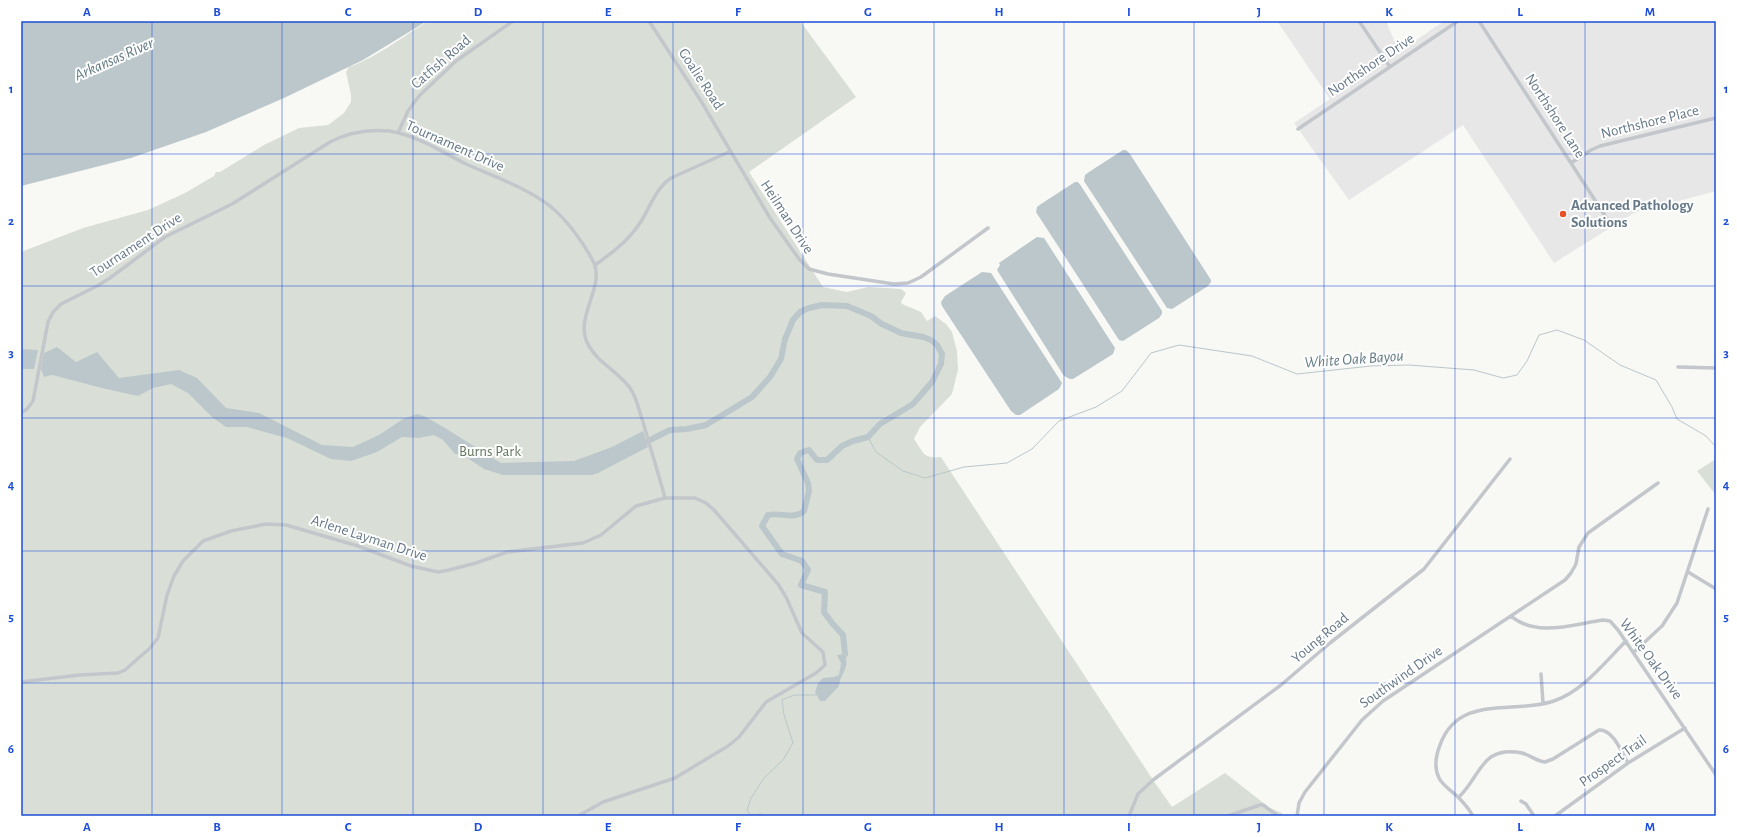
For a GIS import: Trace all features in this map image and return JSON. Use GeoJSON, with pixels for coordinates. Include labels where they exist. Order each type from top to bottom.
{"type":"FeatureCollection","features":[{"type":"Feature","properties":{"kind":"street","name":"Catfish Road"},"geometry":{"type":"LineString","coordinates":[[398,133],[408,111],[419,96],[456,61],[513,21]]}},
{"type":"Feature","properties":{"kind":"street","name":"Goalie Road"},"geometry":{"type":"LineString","coordinates":[[649,21],[701,100],[731,151]]}},
{"type":"Feature","properties":{"kind":"street"},"geometry":{"type":"LineString","coordinates":[[1359,21],[1390,67]]}},
{"type":"Feature","properties":{"kind":"street","name":"Northshore Drive"},"geometry":{"type":"LineString","coordinates":[[1298,129],[1458,21]]}},
{"type":"Feature","properties":{"kind":"street","name":"Northshore Lane"},"geometry":{"type":"LineString","coordinates":[[1479,21],[1611,225]]}},
{"type":"Feature","properties":{"kind":"street","name":"Northshore Place"},"geometry":{"type":"LineString","coordinates":[[1571,163],[1600,146],[1716,118]]}},
{"type":"Feature","properties":{"kind":"street","name":"Tournament Drive"},"geometry":{"type":"LineString","coordinates":[[21,413],[27,409],[33,401],[48,322],[55,309],[66,301],[98,286],[165,237],[232,204],[336,139],[361,131],[375,130],[398,133],[414,139],[542,201],[556,211],[572,230],[595,265]]}},
{"type":"Feature","properties":{"kind":"street","name":"Heilman Drive"},"geometry":{"type":"LineString","coordinates":[[731,151],[770,218],[786,241],[805,266],[816,272],[894,284],[908,283],[921,277],[988,228]]}},
{"type":"Feature","properties":{"kind":"street"},"geometry":{"type":"LineString","coordinates":[[665,498],[636,399],[630,388],[598,359],[586,339],[585,321],[595,284],[595,265],[612,253],[630,236],[664,184],[671,178],[731,151]]}},
{"type":"Feature","properties":{"kind":"street"},"geometry":{"type":"LineString","coordinates":[[1678,367],[1716,368]]}},
{"type":"Feature","properties":{"kind":"street","name":"Young Road"},"geometry":{"type":"LineString","coordinates":[[1129,816],[1138,794],[1156,777],[1282,685],[1330,643],[1424,569],[1510,459]]}},
{"type":"Feature","properties":{"kind":"street"},"geometry":{"type":"LineString","coordinates":[[1511,616],[1565,580],[1576,564],[1579,547],[1588,533],[1658,483]]}},
{"type":"Feature","properties":{"kind":"street","name":"Arlene Layman Drive"},"geometry":{"type":"LineString","coordinates":[[21,682],[79,675],[118,673],[125,670],[150,648],[158,638],[167,595],[174,576],[183,561],[203,541],[231,531],[266,524],[288,526],[358,546],[416,568],[438,572],[470,565],[507,552],[583,543],[601,534],[640,504],[665,498],[695,498],[706,503],[714,510],[778,584],[786,597],[802,633],[823,652],[825,666],[769,699],[735,741],[684,773],[656,785],[603,802],[578,816]]}},
{"type":"Feature","properties":{"kind":"street"},"geometry":{"type":"LineString","coordinates":[[1634,652],[1658,630],[1677,603],[1708,509]]}},
{"type":"Feature","properties":{"kind":"street"},"geometry":{"type":"LineString","coordinates":[[1688,572],[1716,589]]}},
{"type":"Feature","properties":{"kind":"street","name":"White Oak Drive"},"geometry":{"type":"LineString","coordinates":[[1511,616],[1522,624],[1535,628],[1608,621],[1614,624],[1716,775]]}},
{"type":"Feature","properties":{"kind":"street","name":"Southwind Drive"},"geometry":{"type":"LineString","coordinates":[[1297,816],[1299,803],[1305,792],[1362,720],[1384,701],[1511,616]]}},
{"type":"Feature","properties":{"kind":"street"},"geometry":{"type":"LineString","coordinates":[[1473,816],[1439,778],[1437,770],[1438,752],[1449,729],[1464,716],[1481,709],[1543,703],[1556,700],[1590,678],[1626,641]]}},
{"type":"Feature","properties":{"kind":"street"},"geometry":{"type":"LineString","coordinates":[[1541,674],[1543,703]]}},
{"type":"Feature","properties":{"kind":"street","name":"Prospect Trail"},"geometry":{"type":"LineString","coordinates":[[1555,816],[1628,763],[1685,728]]}},
{"type":"Feature","properties":{"kind":"street"},"geometry":{"type":"LineString","coordinates":[[1458,798],[1466,790],[1485,761],[1491,756],[1502,753],[1520,752],[1540,762],[1550,761],[1599,730],[1608,733],[1628,763]]}},
{"type":"Feature","properties":{"kind":"street"},"geometry":{"type":"LineString","coordinates":[[1521,801],[1526,804],[1534,816]]}},
{"type":"Feature","properties":{"kind":"street"},"geometry":{"type":"LineString","coordinates":[[1228,816],[1263,805],[1278,816]]}},
{"type":"Feature","properties":{"kind":"shaded area"},"geometry":{"type":"Polygon","coordinates":[[[1277,21],[1386,21],[1399,52],[1444,21],[1716,21],[1716,191],[1634,213],[1554,263],[1463,125],[1349,200],[1294,123],[1330,99],[1277,21]]]}},
{"type":"Feature","properties":{"kind":"green space","name":"Burns Park"},"geometry":{"type":"Polygon","coordinates":[[[428,21],[800,21],[856,97],[749,172],[823,287],[847,292],[868,287],[901,289],[906,293],[901,302],[902,304],[921,312],[927,321],[935,316],[946,324],[952,332],[957,351],[958,370],[952,394],[920,427],[914,439],[927,456],[941,457],[1172,807],[1225,773],[1270,808],[1282,813],[1282,816],[21,816],[21,252],[83,228],[148,210],[185,193],[214,176],[216,172],[220,172],[264,145],[299,128],[328,125],[344,113],[351,102],[346,72],[349,67],[368,59],[428,21]]]}},
{"type":"Feature","properties":{"kind":"green space"},"geometry":{"type":"Polygon","coordinates":[[[1716,459],[1716,495],[1697,471],[1716,459]]]}},
{"type":"Feature","properties":{"kind":"water","name":"Arkansas River"},"geometry":{"type":"Polygon","coordinates":[[[21,21],[427,21],[363,60],[284,98],[206,132],[131,158],[21,186],[21,21]]]}},
{"type":"Feature","properties":{"kind":"water"},"geometry":{"type":"Polygon","coordinates":[[[1123,150],[1126,150],[1130,154],[1211,280],[1208,286],[1172,309],[1167,308],[1084,181],[1085,175],[1123,150]]]}},
{"type":"Feature","properties":{"kind":"water"},"geometry":{"type":"Polygon","coordinates":[[[1075,182],[1078,182],[1081,186],[1162,311],[1159,318],[1123,341],[1119,340],[1036,212],[1037,207],[1075,182]]]}},
{"type":"Feature","properties":{"kind":"water"},"geometry":{"type":"Polygon","coordinates":[[[1037,237],[1044,238],[1115,348],[1113,354],[1073,379],[1064,376],[997,270],[1000,265],[999,263],[1037,237]]]}},
{"type":"Feature","properties":{"kind":"water"},"geometry":{"type":"Polygon","coordinates":[[[982,272],[991,273],[1062,383],[1059,389],[1020,415],[1016,415],[1011,411],[942,306],[941,302],[945,296],[982,272]]]}},
{"type":"Feature","properties":{"kind":"water"},"geometry":{"type":"Polygon","coordinates":[[[57,347],[76,362],[97,352],[119,378],[179,370],[197,378],[226,408],[259,413],[322,445],[353,447],[379,435],[403,419],[417,414],[424,416],[445,428],[501,463],[574,461],[612,447],[643,431],[648,447],[592,475],[503,475],[484,469],[463,455],[455,454],[443,440],[434,435],[419,438],[402,437],[377,452],[351,461],[331,459],[287,438],[247,427],[226,427],[212,417],[188,393],[171,384],[153,388],[138,396],[52,375],[44,377],[41,369],[44,353],[57,347]]]}},
{"type":"Feature","properties":{"kind":"water"},"geometry":{"type":"Polygon","coordinates":[[[21,349],[38,350],[34,369],[21,369],[21,349]]]}},
{"type":"Feature","properties":{"kind":"water"},"geometry":{"type":"Polygon","coordinates":[[[845,654],[846,668],[839,686],[825,701],[820,701],[815,692],[818,683],[823,678],[839,675],[841,663],[837,655],[845,654]]]}},
{"type":"Feature","properties":{"kind":"waterway"},"geometry":{"type":"LineString","coordinates":[[648,441],[670,430],[687,429],[706,425],[752,397],[770,377],[781,359],[785,339],[793,320],[800,312],[809,308],[822,305],[847,306],[871,316],[882,324],[901,333],[923,337],[931,340],[937,345],[942,354],[941,364],[932,382],[913,404],[880,424],[868,437],[842,446],[827,460],[817,460],[809,450],[800,453],[797,459],[808,483],[809,491],[804,511],[796,515],[768,515],[762,526],[782,554],[802,561],[808,570],[801,585],[825,592],[824,612],[843,635],[845,654]]}},
{"type":"Feature","properties":{"kind":"waterway","name":"White Oak Bayou"},"geometry":{"type":"LineString","coordinates":[[868,437],[876,452],[903,471],[925,478],[964,467],[1007,463],[1032,449],[1059,421],[1096,407],[1122,391],[1151,353],[1179,345],[1252,356],[1297,374],[1371,366],[1409,365],[1474,370],[1503,378],[1517,375],[1527,361],[1539,335],[1557,330],[1584,340],[1620,365],[1656,380],[1672,407],[1677,419],[1706,436],[1716,447]]}},
{"type":"Feature","properties":{"kind":"waterway"},"geometry":{"type":"LineString","coordinates":[[768,816],[761,814],[750,815],[747,810],[751,798],[764,778],[783,760],[793,743],[784,715],[782,700],[794,695],[816,695]]}},
{"type":"Feature","properties":{"kind":"place","name":"Advanced Pathology Solutions"},"geometry":{"type":"Point","coordinates":[1563,214]}}]}
